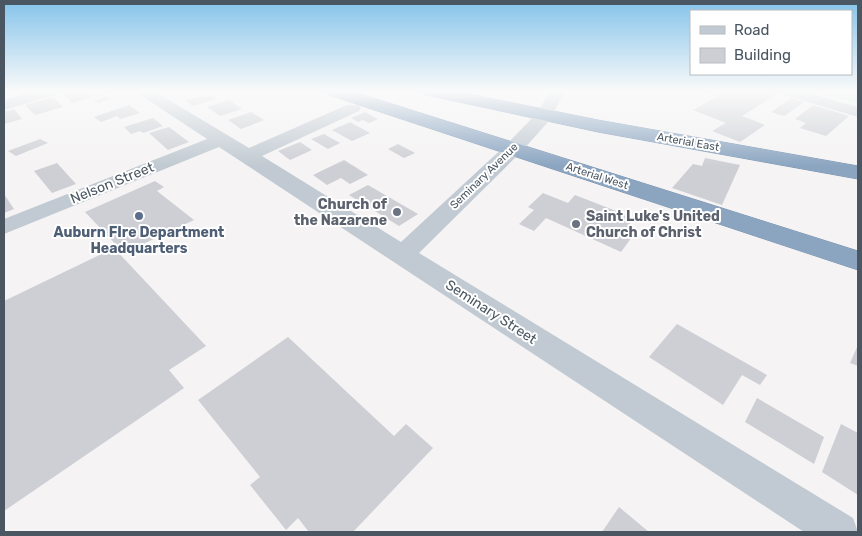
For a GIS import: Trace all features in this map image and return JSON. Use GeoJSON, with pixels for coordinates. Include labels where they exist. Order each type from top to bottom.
{"type":"FeatureCollection","features":[{"type":"Feature","properties":{"kind":"highway","name":"Arterial West"},"geometry":{"type":"LineString","coordinates":[[414,116],[858,262]]}},
{"type":"Feature","properties":{"kind":"highway","name":"Arterial East"},"geometry":{"type":"LineString","coordinates":[[549,116],[858,174]]}},
{"type":"Feature","properties":{"kind":"street","name":"Seminary Street"},"geometry":{"type":"LineString","coordinates":[[183,116],[839,532]]}},
{"type":"Feature","properties":{"kind":"street"},"geometry":{"type":"LineString","coordinates":[[247,156],[335,116]]}},
{"type":"Feature","properties":{"kind":"street","name":"Seminary Avenue"},"geometry":{"type":"LineString","coordinates":[[402,255],[514,148],[543,116]]}},
{"type":"Feature","properties":{"kind":"street","name":"Nelson Street"},"geometry":{"type":"LineString","coordinates":[[4,227],[221,140]]}},
{"type":"Feature","properties":{"kind":"building"},"geometry":{"type":"Polygon","coordinates":[[[4,116],[20,116],[22,119],[4,124],[4,116]]]}},
{"type":"Feature","properties":{"kind":"building"},"geometry":{"type":"Polygon","coordinates":[[[97,116],[117,116],[101,122],[94,117],[97,116]]]}},
{"type":"Feature","properties":{"kind":"building"},"geometry":{"type":"Polygon","coordinates":[[[117,116],[130,116],[120,119],[117,116]]]}},
{"type":"Feature","properties":{"kind":"building"},"geometry":{"type":"Polygon","coordinates":[[[239,116],[258,116],[264,120],[241,129],[228,120],[239,116]]]}},
{"type":"Feature","properties":{"kind":"building"},"geometry":{"type":"Polygon","coordinates":[[[356,116],[372,116],[378,119],[369,123],[363,120],[358,122],[351,118],[356,116]]]}},
{"type":"Feature","properties":{"kind":"building"},"geometry":{"type":"Polygon","coordinates":[[[708,116],[742,116],[765,125],[740,142],[712,131],[726,123],[708,116]]]}},
{"type":"Feature","properties":{"kind":"building"},"geometry":{"type":"Polygon","coordinates":[[[799,116],[849,116],[826,136],[800,128],[806,123],[795,119],[799,116]]]}},
{"type":"Feature","properties":{"kind":"building"},"geometry":{"type":"Polygon","coordinates":[[[153,118],[163,126],[143,133],[140,131],[131,134],[124,127],[153,118]]]}},
{"type":"Feature","properties":{"kind":"building"},"geometry":{"type":"Polygon","coordinates":[[[350,122],[370,133],[352,141],[332,130],[350,122]]]}},
{"type":"Feature","properties":{"kind":"building"},"geometry":{"type":"Polygon","coordinates":[[[169,127],[189,142],[168,150],[149,133],[169,127]]]}},
{"type":"Feature","properties":{"kind":"building"},"geometry":{"type":"Polygon","coordinates":[[[324,134],[340,143],[328,149],[311,139],[324,134]]]}},
{"type":"Feature","properties":{"kind":"building"},"geometry":{"type":"Polygon","coordinates":[[[40,139],[48,143],[16,156],[8,151],[40,139]]]}},
{"type":"Feature","properties":{"kind":"building"},"geometry":{"type":"Polygon","coordinates":[[[300,142],[312,150],[290,160],[278,151],[300,142]]]}},
{"type":"Feature","properties":{"kind":"building"},"geometry":{"type":"Polygon","coordinates":[[[398,144],[415,153],[404,158],[388,149],[398,144]]]}},
{"type":"Feature","properties":{"kind":"building"},"geometry":{"type":"Polygon","coordinates":[[[705,158],[740,165],[722,205],[672,188],[693,164],[702,166],[705,158]]]}},
{"type":"Feature","properties":{"kind":"building"},"geometry":{"type":"Polygon","coordinates":[[[344,160],[368,175],[350,184],[341,178],[327,185],[313,175],[344,160]]]}},
{"type":"Feature","properties":{"kind":"building"},"geometry":{"type":"Polygon","coordinates":[[[57,163],[76,184],[52,193],[34,171],[57,163]]]}},
{"type":"Feature","properties":{"kind":"building","name":"Auburn FIre Department Headquarters"},"geometry":{"type":"Polygon","coordinates":[[[155,181],[164,187],[157,191],[194,220],[124,253],[85,212],[155,181]]]}},
{"type":"Feature","properties":{"kind":"building"},"geometry":{"type":"Polygon","coordinates":[[[368,185],[418,214],[399,226],[349,195],[368,185]]]}},
{"type":"Feature","properties":{"kind":"building"},"geometry":{"type":"Polygon","coordinates":[[[543,193],[568,203],[575,195],[634,218],[628,226],[637,230],[621,252],[546,218],[534,231],[519,224],[534,210],[528,207],[543,193]]]}},
{"type":"Feature","properties":{"kind":"building"},"geometry":{"type":"Polygon","coordinates":[[[4,194],[14,209],[4,213],[4,194]]]}},
{"type":"Feature","properties":{"kind":"building"},"geometry":{"type":"Polygon","coordinates":[[[114,248],[206,346],[169,370],[184,388],[4,511],[4,301],[114,248]]]}},
{"type":"Feature","properties":{"kind":"building"},"geometry":{"type":"Polygon","coordinates":[[[677,324],[767,375],[760,385],[742,375],[723,405],[649,357],[677,324]]]}},
{"type":"Feature","properties":{"kind":"building"},"geometry":{"type":"Polygon","coordinates":[[[288,337],[394,436],[406,424],[433,448],[353,532],[309,532],[298,518],[286,530],[250,485],[260,477],[198,400],[288,337]]]}},
{"type":"Feature","properties":{"kind":"building"},"geometry":{"type":"Polygon","coordinates":[[[858,345],[858,366],[850,363],[858,345]]]}},
{"type":"Feature","properties":{"kind":"building"},"geometry":{"type":"Polygon","coordinates":[[[757,398],[824,437],[814,464],[745,422],[757,398]]]}},
{"type":"Feature","properties":{"kind":"building"},"geometry":{"type":"Polygon","coordinates":[[[841,424],[858,433],[858,495],[822,472],[841,424]]]}},
{"type":"Feature","properties":{"kind":"building"},"geometry":{"type":"Polygon","coordinates":[[[619,507],[649,532],[602,532],[619,507]]]}},
{"type":"Feature","properties":{"kind":"place","name":"Church of the Nazarene"},"geometry":{"type":"Point","coordinates":[397,212]}},
{"type":"Feature","properties":{"kind":"place","name":"Auburn FIre Department Headquarters"},"geometry":{"type":"Point","coordinates":[139,216]}},
{"type":"Feature","properties":{"kind":"place","name":"Saint Luke's United Church of Christ"},"geometry":{"type":"Point","coordinates":[576,224]}}]}
